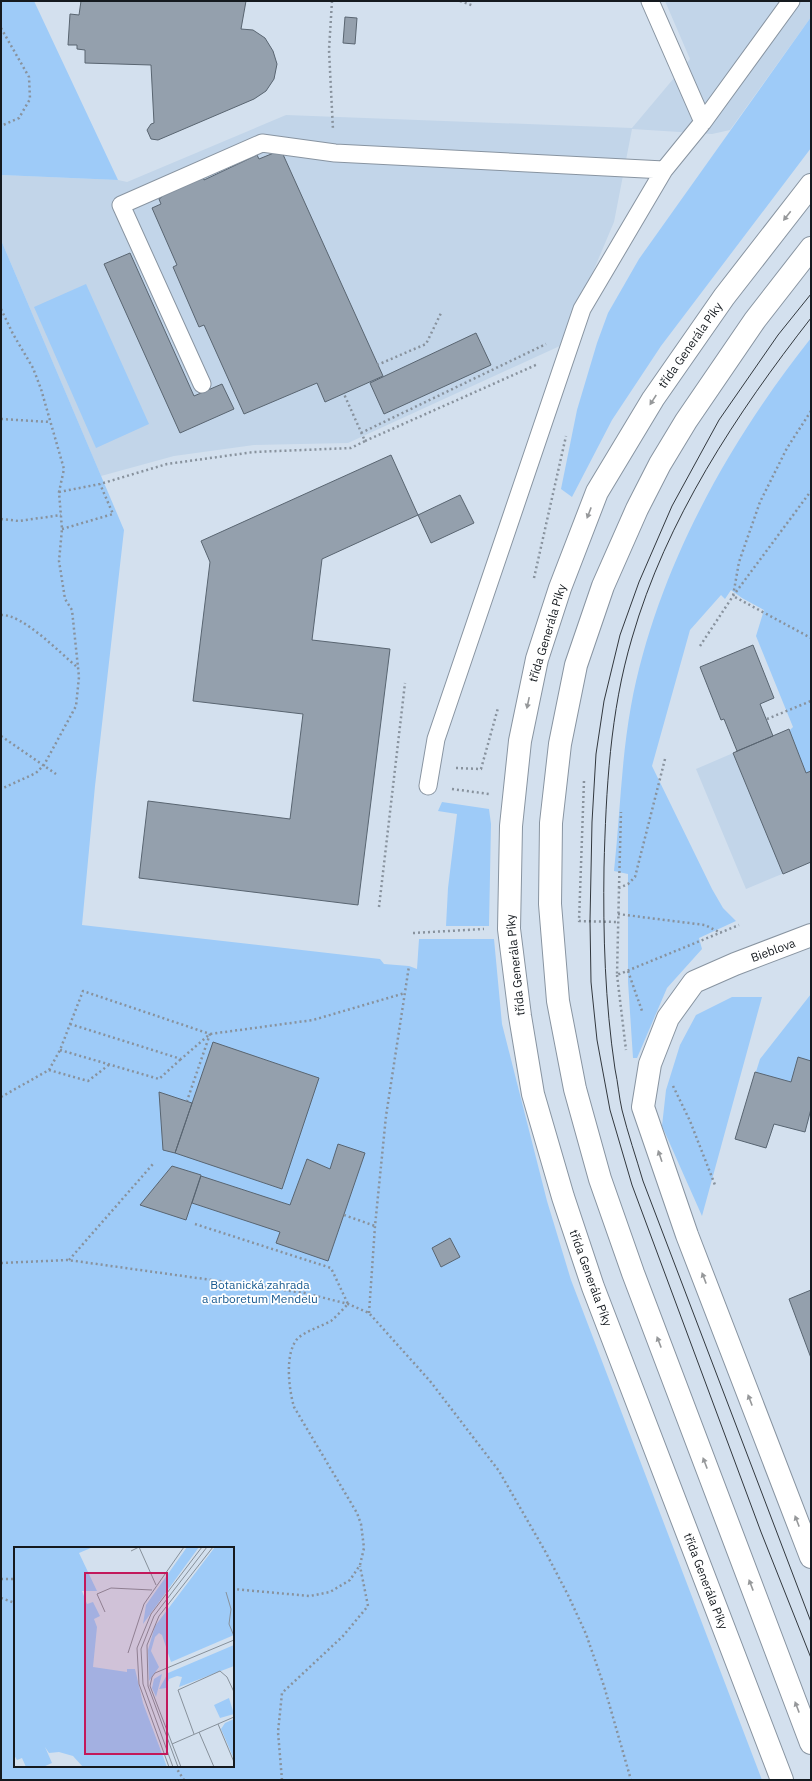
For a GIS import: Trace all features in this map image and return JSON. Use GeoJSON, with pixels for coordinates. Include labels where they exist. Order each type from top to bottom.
{"type":"FeatureCollection","features":[{"type":"Feature","properties":{"kind":"main road","name":"třída Generála Píky"},"geometry":{"type":"LineString","coordinates":[[782,1780],[593,1287],[562,1197],[533,1094],[520,1016],[509,929],[511,826],[522,733],[537,659],[560,588],[597,492],[653,399],[724,297],[811,185]]}},
{"type":"Feature","properties":{"kind":"main road"},"geometry":{"type":"LineString","coordinates":[[811,248],[755,320],[686,421],[660,464],[637,509],[604,586],[576,666],[560,744],[551,823],[550,904],[558,1001],[575,1089],[600,1179],[633,1273],[811,1743]]}},
{"type":"Feature","properties":{"kind":"main road","name":"Bieblova"},"geometry":{"type":"LineString","coordinates":[[811,935],[735,964],[694,982],[668,1018],[650,1064],[643,1107],[687,1235],[811,1557]]}},
{"type":"Feature","properties":{"kind":"lane"},"geometry":{"type":"LineString","coordinates":[[650,1],[703,122]]}},
{"type":"Feature","properties":{"kind":"lane"},"geometry":{"type":"LineString","coordinates":[[434,786],[436,739],[582,309],[664,170],[703,122],[790,1]]}},
{"type":"Feature","properties":{"kind":"lane"},"geometry":{"type":"LineString","coordinates":[[202,384],[121,205],[262,143],[335,152],[664,170]]}},
{"type":"Feature","properties":{"kind":"path"},"geometry":{"type":"LineString","coordinates":[[332,1],[329,50],[335,152]]}},
{"type":"Feature","properties":{"kind":"path"},"geometry":{"type":"LineString","coordinates":[[460,1],[474,6]]}},
{"type":"Feature","properties":{"kind":"path"},"geometry":{"type":"LineString","coordinates":[[1,28],[29,77],[30,99],[19,118],[1,126]]}},
{"type":"Feature","properties":{"kind":"path"},"geometry":{"type":"LineString","coordinates":[[1,309],[13,334],[33,368],[41,389],[64,469],[59,492],[62,529],[59,561],[65,599],[72,610],[79,677],[76,706],[44,765],[36,773],[1,789]]}},
{"type":"Feature","properties":{"kind":"path"},"geometry":{"type":"LineString","coordinates":[[378,365],[426,344],[440,313]]}},
{"type":"Feature","properties":{"kind":"path"},"geometry":{"type":"LineString","coordinates":[[361,433],[575,330]]}},
{"type":"Feature","properties":{"kind":"path"},"geometry":{"type":"LineString","coordinates":[[59,492],[100,484],[167,464],[254,452],[351,448],[529,368]]}},
{"type":"Feature","properties":{"kind":"path"},"geometry":{"type":"LineString","coordinates":[[344,394],[364,441]]}},
{"type":"Feature","properties":{"kind":"path"},"geometry":{"type":"LineString","coordinates":[[733,596],[739,562],[760,502],[787,448],[811,411]]}},
{"type":"Feature","properties":{"kind":"path"},"geometry":{"type":"LineString","coordinates":[[1,420],[50,422]]}},
{"type":"Feature","properties":{"kind":"path"},"geometry":{"type":"LineString","coordinates":[[533,582],[567,431]]}},
{"type":"Feature","properties":{"kind":"path"},"geometry":{"type":"LineString","coordinates":[[62,529],[113,514],[100,484]]}},
{"type":"Feature","properties":{"kind":"path"},"geometry":{"type":"LineString","coordinates":[[700,646],[733,596],[810,493]]}},
{"type":"Feature","properties":{"kind":"path"},"geometry":{"type":"LineString","coordinates":[[1,519],[19,521],[61,515]]}},
{"type":"Feature","properties":{"kind":"path"},"geometry":{"type":"LineString","coordinates":[[733,596],[811,638]]}},
{"type":"Feature","properties":{"kind":"path"},"geometry":{"type":"LineString","coordinates":[[1,615],[9,614],[25,624],[77,667]]}},
{"type":"Feature","properties":{"kind":"path"},"geometry":{"type":"LineString","coordinates":[[379,907],[405,683]]}},
{"type":"Feature","properties":{"kind":"path"},"geometry":{"type":"LineString","coordinates":[[767,719],[811,701]]}},
{"type":"Feature","properties":{"kind":"path"},"geometry":{"type":"LineString","coordinates":[[491,794],[434,786],[442,767],[482,769],[500,702]]}},
{"type":"Feature","properties":{"kind":"path"},"geometry":{"type":"LineString","coordinates":[[1,736],[56,774]]}},
{"type":"Feature","properties":{"kind":"path"},"geometry":{"type":"LineString","coordinates":[[619,888],[628,884],[635,877],[665,759]]}},
{"type":"Feature","properties":{"kind":"path"},"geometry":{"type":"LineString","coordinates":[[584,775],[579,922],[618,922]]}},
{"type":"Feature","properties":{"kind":"path"},"geometry":{"type":"LineString","coordinates":[[622,812],[617,975],[626,1052]]}},
{"type":"Feature","properties":{"kind":"path"},"geometry":{"type":"LineString","coordinates":[[618,914],[705,925],[722,934]]}},
{"type":"Feature","properties":{"kind":"path"},"geometry":{"type":"LineString","coordinates":[[617,975],[722,934],[739,925]]}},
{"type":"Feature","properties":{"kind":"path"},"geometry":{"type":"LineString","coordinates":[[413,933],[509,929]]}},
{"type":"Feature","properties":{"kind":"path"},"geometry":{"type":"LineString","coordinates":[[369,1313],[375,1226],[386,1116],[409,966]]}},
{"type":"Feature","properties":{"kind":"path"},"geometry":{"type":"LineString","coordinates":[[1,1096],[49,1070],[60,1050],[83,991],[210,1034],[312,1020],[405,993]]}},
{"type":"Feature","properties":{"kind":"path"},"geometry":{"type":"LineString","coordinates":[[70,1024],[181,1059]]}},
{"type":"Feature","properties":{"kind":"path"},"geometry":{"type":"LineString","coordinates":[[60,1050],[159,1079],[210,1034]]}},
{"type":"Feature","properties":{"kind":"path"},"geometry":{"type":"LineString","coordinates":[[187,1102],[210,1034]]}},
{"type":"Feature","properties":{"kind":"path"},"geometry":{"type":"LineString","coordinates":[[49,1070],[88,1081],[110,1064]]}},
{"type":"Feature","properties":{"kind":"path"},"geometry":{"type":"LineString","coordinates":[[673,1085],[690,1121],[715,1185]]}},
{"type":"Feature","properties":{"kind":"path"},"geometry":{"type":"LineString","coordinates":[[68,1260],[153,1164]]}},
{"type":"Feature","properties":{"kind":"path"},"geometry":{"type":"LineString","coordinates":[[344,1214],[375,1226]]}},
{"type":"Feature","properties":{"kind":"path"},"geometry":{"type":"LineString","coordinates":[[195,1224],[331,1268],[348,1304]]}},
{"type":"Feature","properties":{"kind":"path"},"geometry":{"type":"LineString","coordinates":[[1,1263],[68,1260],[305,1294],[348,1304],[369,1313],[430,1381],[494,1465],[545,1551],[586,1634],[604,1686],[631,1780]]}},
{"type":"Feature","properties":{"kind":"path"},"geometry":{"type":"LineString","coordinates":[[234,1590],[310,1596],[330,1592],[350,1580],[360,1565],[364,1548],[361,1524],[357,1513],[294,1406],[289,1391],[291,1354],[297,1339],[331,1320],[348,1304]]}},
{"type":"Feature","properties":{"kind":"path"},"geometry":{"type":"LineString","coordinates":[[282,1780],[278,1732],[282,1693],[343,1636],[368,1606],[360,1565]]}},
{"type":"Feature","properties":{"kind":"path"},"geometry":{"type":"LineString","coordinates":[[1,1579],[14,1579]]}},
{"type":"Feature","properties":{"kind":"path"},"geometry":{"type":"LineString","coordinates":[[1,1598],[14,1603]]}},
{"type":"Feature","properties":{"kind":"path"},"geometry":{"type":"LineString","coordinates":[[176,1767],[184,1780]]}},
{"type":"Feature","properties":{"kind":"shaded area"},"geometry":{"type":"Polygon","coordinates":[[[665,1],[811,1],[811,17],[730,130],[712,134],[632,129],[614,222],[562,345],[348,443],[254,445],[174,456],[101,476],[1,240],[1,175],[118,180],[127,182],[286,115],[632,128],[690,59],[665,1]]]}},
{"type":"Feature","properties":{"kind":"shaded area"},"geometry":{"type":"Polygon","coordinates":[[[789,729],[811,783],[811,862],[746,889],[696,769],[789,729]]]}},
{"type":"Feature","properties":{"kind":"green space"},"geometry":{"type":"Polygon","coordinates":[[[1,1],[34,1],[118,180],[1,175],[1,1]]]}},
{"type":"Feature","properties":{"kind":"green space"},"geometry":{"type":"Polygon","coordinates":[[[811,17],[811,148],[661,346],[612,420],[572,497],[561,489],[577,410],[597,343],[608,313],[639,259],[811,17]]]}},
{"type":"Feature","properties":{"kind":"green space","name":"Botanická zahrada a arboretum Mendelu"},"geometry":{"type":"Polygon","coordinates":[[[1,240],[124,530],[95,786],[82,925],[380,959],[384,964],[409,966],[417,969],[419,939],[494,939],[502,1024],[547,1201],[571,1280],[762,1780],[1,1780],[1,240]]]}},
{"type":"Feature","properties":{"kind":"green space"},"geometry":{"type":"Polygon","coordinates":[[[86,284],[149,424],[96,448],[34,307],[86,284]]]}},
{"type":"Feature","properties":{"kind":"green space"},"geometry":{"type":"Polygon","coordinates":[[[811,338],[811,784],[789,731],[793,727],[756,636],[764,610],[731,590],[725,599],[721,595],[690,630],[652,766],[712,889],[723,908],[736,921],[699,938],[702,949],[667,988],[637,1058],[633,1058],[628,982],[628,874],[614,871],[628,727],[642,656],[658,607],[677,559],[699,512],[751,421],[811,338]]]}},
{"type":"Feature","properties":{"kind":"green space"},"geometry":{"type":"Polygon","coordinates":[[[442,802],[489,809],[491,824],[489,926],[446,926],[448,888],[457,814],[438,811],[442,802]]]}},
{"type":"Feature","properties":{"kind":"green space"},"geometry":{"type":"Polygon","coordinates":[[[811,994],[811,1109],[805,1132],[774,1124],[766,1148],[735,1139],[760,1059],[811,994]]]}},
{"type":"Feature","properties":{"kind":"green space"},"geometry":{"type":"Polygon","coordinates":[[[732,997],[762,997],[702,1216],[662,1126],[666,1090],[680,1045],[696,1015],[732,997]]]}},
{"type":"Feature","properties":{"kind":"building"},"geometry":{"type":"Polygon","coordinates":[[[81,1],[246,1],[241,29],[253,30],[265,38],[273,51],[277,64],[274,79],[266,91],[254,99],[158,140],[151,139],[147,130],[151,124],[154,123],[151,65],[85,63],[85,50],[77,49],[77,45],[68,45],[70,14],[79,15],[81,1]]]}},
{"type":"Feature","properties":{"kind":"building"},"geometry":{"type":"Polygon","coordinates":[[[345,17],[357,18],[355,44],[343,43],[345,17]]]}},
{"type":"Feature","properties":{"kind":"building"},"geometry":{"type":"Polygon","coordinates":[[[281,150],[383,376],[325,402],[317,383],[244,414],[204,325],[199,327],[173,267],[177,265],[152,208],[161,204],[159,199],[162,197],[161,195],[203,176],[204,180],[257,155],[259,159],[281,150]]]}},
{"type":"Feature","properties":{"kind":"building"},"geometry":{"type":"Polygon","coordinates":[[[130,253],[194,396],[222,384],[234,409],[180,433],[104,264],[130,253]]]}},
{"type":"Feature","properties":{"kind":"building"},"geometry":{"type":"Polygon","coordinates":[[[476,333],[491,365],[384,414],[370,383],[476,333]]]}},
{"type":"Feature","properties":{"kind":"building"},"geometry":{"type":"Polygon","coordinates":[[[391,455],[418,515],[322,559],[312,640],[390,649],[358,905],[139,878],[148,801],[290,819],[303,714],[193,701],[210,562],[201,541],[391,455]]]}},
{"type":"Feature","properties":{"kind":"building"},"geometry":{"type":"Polygon","coordinates":[[[460,495],[474,523],[431,543],[418,515],[460,495]]]}},
{"type":"Feature","properties":{"kind":"building"},"geometry":{"type":"Polygon","coordinates":[[[753,645],[774,698],[760,704],[773,736],[737,751],[724,719],[721,720],[700,667],[753,645]]]}},
{"type":"Feature","properties":{"kind":"building"},"geometry":{"type":"Polygon","coordinates":[[[789,729],[806,773],[811,771],[811,862],[783,874],[733,753],[789,729]]]}},
{"type":"Feature","properties":{"kind":"building"},"geometry":{"type":"Polygon","coordinates":[[[213,1042],[319,1078],[282,1189],[175,1153],[213,1042]]]}},
{"type":"Feature","properties":{"kind":"building"},"geometry":{"type":"Polygon","coordinates":[[[798,1057],[811,1061],[811,1109],[805,1132],[774,1124],[766,1148],[735,1139],[755,1072],[791,1082],[798,1057]]]}},
{"type":"Feature","properties":{"kind":"building"},"geometry":{"type":"Polygon","coordinates":[[[159,1092],[192,1103],[175,1153],[163,1150],[159,1092]]]}},
{"type":"Feature","properties":{"kind":"building"},"geometry":{"type":"Polygon","coordinates":[[[338,1144],[365,1153],[328,1261],[276,1243],[280,1232],[192,1203],[201,1176],[290,1205],[307,1159],[330,1169],[338,1144]]]}},
{"type":"Feature","properties":{"kind":"building"},"geometry":{"type":"Polygon","coordinates":[[[172,1166],[201,1175],[186,1220],[140,1205],[172,1166]]]}},
{"type":"Feature","properties":{"kind":"building"},"geometry":{"type":"Polygon","coordinates":[[[450,1238],[460,1257],[441,1267],[432,1248],[450,1238]]]}},
{"type":"Feature","properties":{"kind":"building"},"geometry":{"type":"Polygon","coordinates":[[[811,1290],[811,1358],[789,1299],[811,1290]]]}},
{"type":"Feature","properties":{"kind":"tram line"},"geometry":{"type":"LineString","coordinates":[[811,294],[778,335],[719,420],[672,506],[639,582],[620,635],[604,701],[596,754],[592,822],[590,921],[591,982],[597,1040],[610,1110],[632,1185],[761,1532],[811,1658]]}},
{"type":"Feature","properties":{"kind":"tram line"},"geometry":{"type":"LineString","coordinates":[[811,318],[756,392],[730,430],[706,470],[684,510],[646,594],[625,666],[614,723],[610,751],[604,867],[605,968],[609,1019],[622,1110],[643,1181],[811,1622]]}}]}
